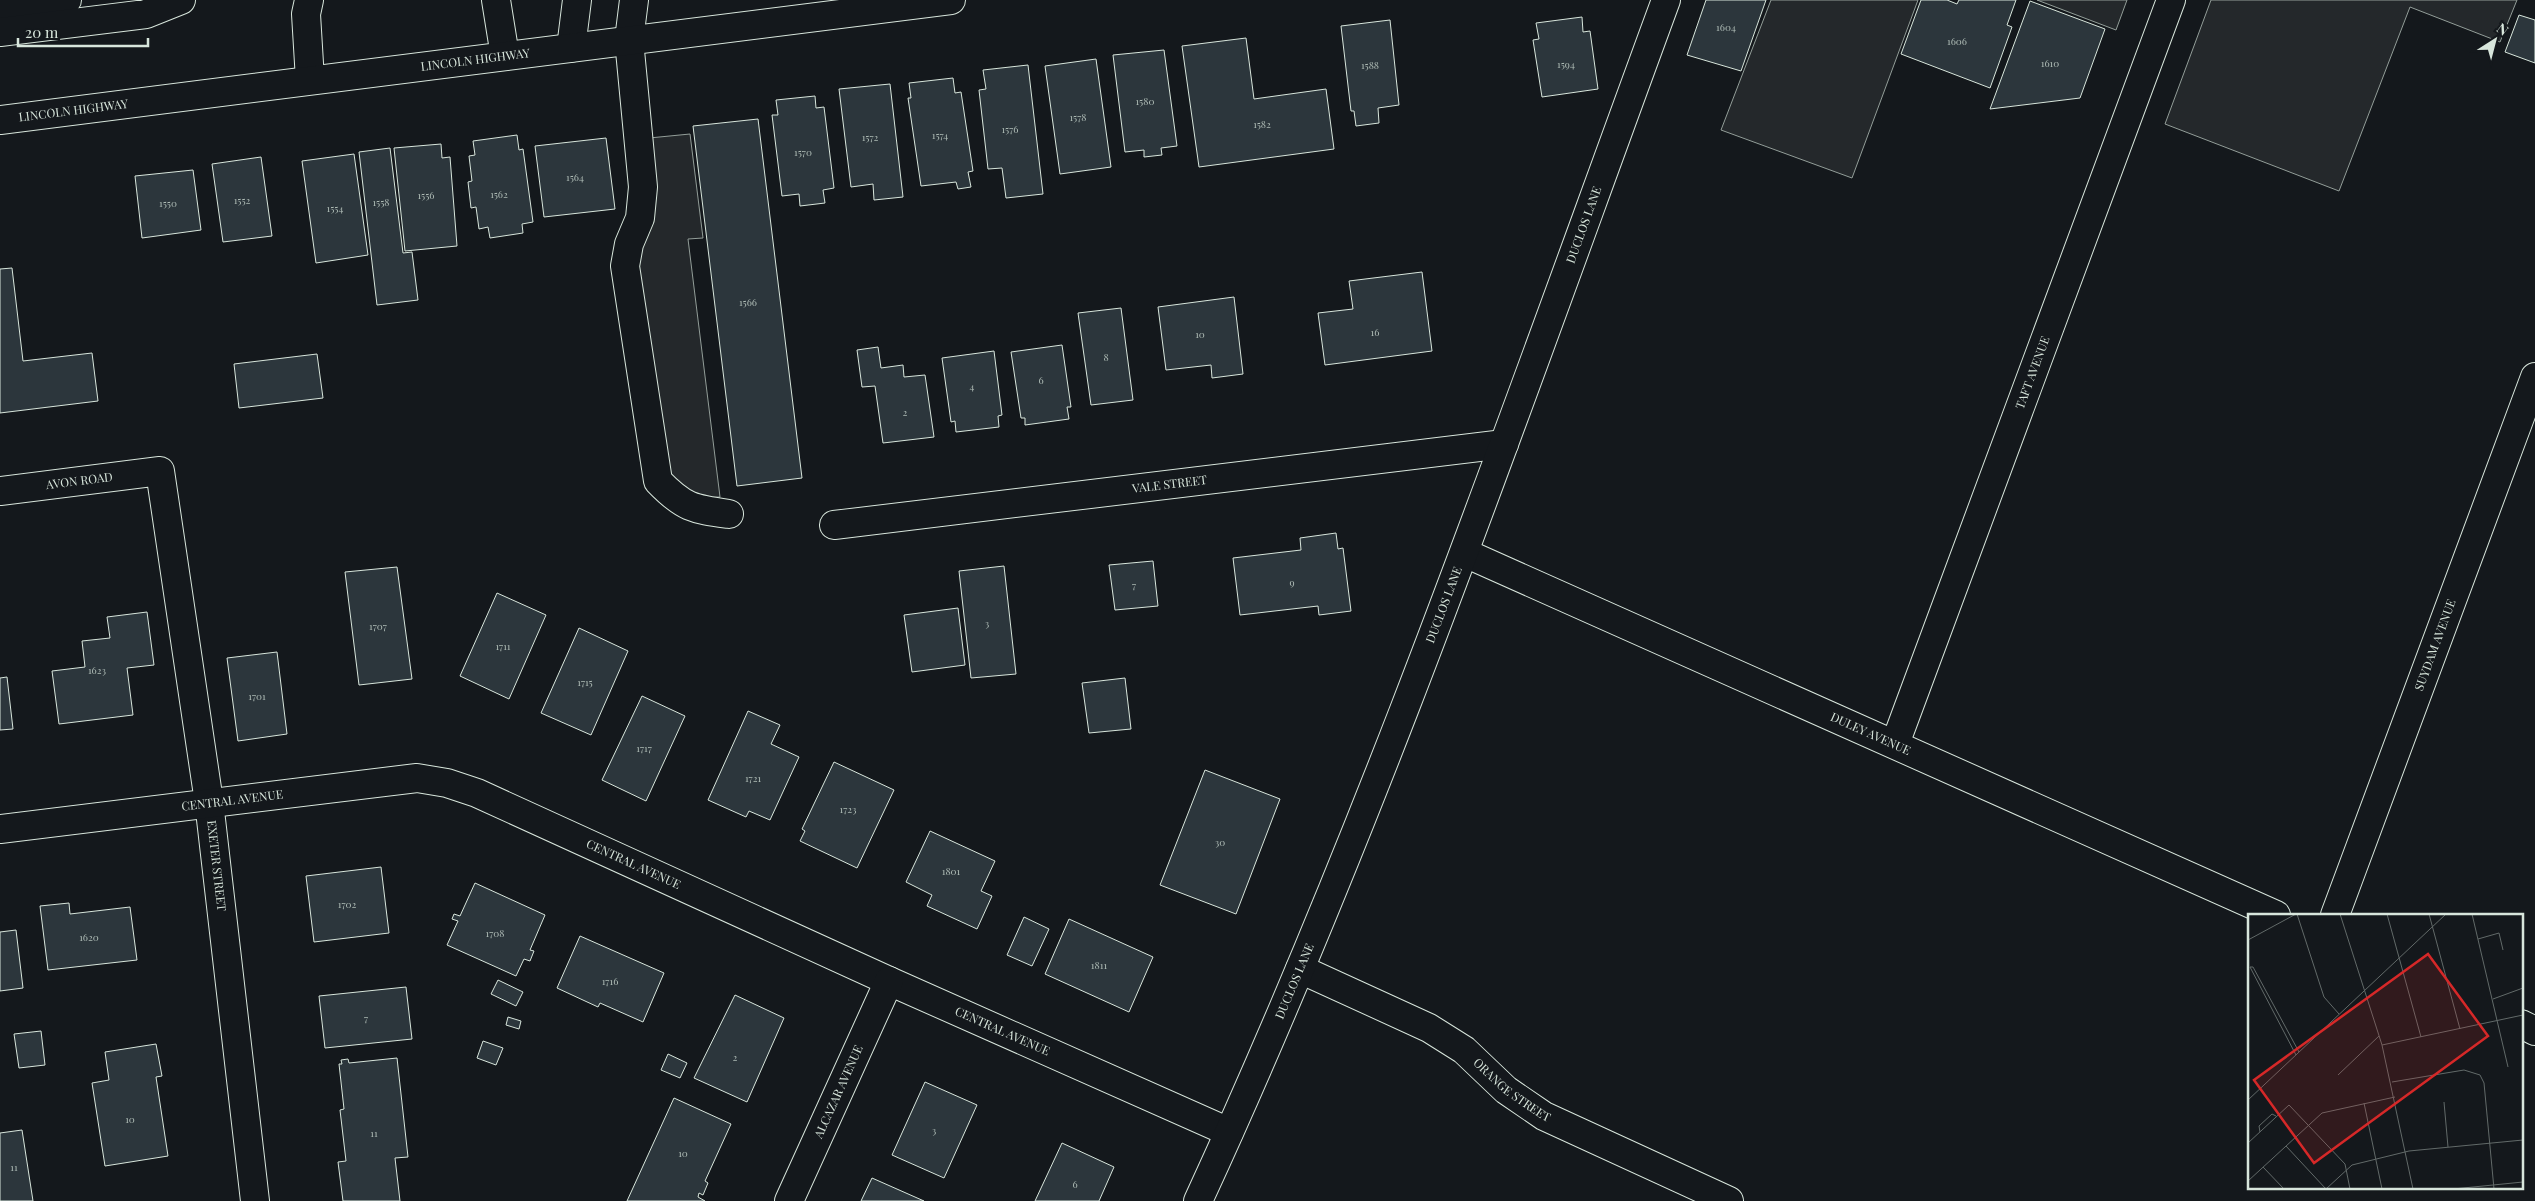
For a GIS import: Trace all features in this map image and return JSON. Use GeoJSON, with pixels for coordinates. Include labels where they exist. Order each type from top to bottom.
{"type":"FeatureCollection","features":[{"type":"Feature","properties":{"kind":"street"},"geometry":{"type":"LineString","coordinates":[[0,8],[67,0]]}},
{"type":"Feature","properties":{"kind":"street"},"geometry":{"type":"LineString","coordinates":[[0,32],[146,14],[181,0]]}},
{"type":"Feature","properties":{"kind":"street"},"geometry":{"type":"LineString","coordinates":[[309,0],[306,14],[310,80]]}},
{"type":"Feature","properties":{"kind":"street"},"geometry":{"type":"LineString","coordinates":[[496,0],[505,56]]}},
{"type":"Feature","properties":{"kind":"street"},"geometry":{"type":"LineString","coordinates":[[571,48],[577,0]]}},
{"type":"Feature","properties":{"kind":"street"},"geometry":{"type":"LineString","coordinates":[[634,0],[629,40],[643,187],[640,218],[629,244],[625,266],[658,481],[676,499],[695,510],[729,514]]}},
{"type":"Feature","properties":{"kind":"street","name":"LINCOLN HIGHWAY"},"geometry":{"type":"LineString","coordinates":[[0,120],[950,0]]}},
{"type":"Feature","properties":{"kind":"street","name":"DUCLOS LANE"},"geometry":{"type":"LineString","coordinates":[[1198,1201],[1300,969],[1465,553],[1666,0]]}},
{"type":"Feature","properties":{"kind":"street","name":"TAFT AVENUE"},"geometry":{"type":"LineString","coordinates":[[1895,744],[2170,0]]}},
{"type":"Feature","properties":{"kind":"street","name":"SUYDAM AVENUE"},"geometry":{"type":"LineString","coordinates":[[2335,914],[2535,377]]}},
{"type":"Feature","properties":{"kind":"street","name":"VALE STREET"},"geometry":{"type":"LineString","coordinates":[[834,525],[1504,444]]}},
{"type":"Feature","properties":{"kind":"street","name":"AVON ROAD"},"geometry":{"type":"LineString","coordinates":[[0,491],[160,471]]}},
{"type":"Feature","properties":{"kind":"street","name":"EXETER STREET"},"geometry":{"type":"LineString","coordinates":[[160,471],[209,802],[255,1201]]}},
{"type":"Feature","properties":{"kind":"street","name":"DULEY AVENUE"},"geometry":{"type":"LineString","coordinates":[[1465,553],[2274,914]]}},
{"type":"Feature","properties":{"kind":"street","name":"CENTRAL AVENUE"},"geometry":{"type":"LineString","coordinates":[[0,829],[416,778],[447,783],[477,793],[888,982],[1229,1132]]}},
{"type":"Feature","properties":{"kind":"street","name":"ORANGE STREET"},"geometry":{"type":"LineString","coordinates":[[1300,969],[1430,1028],[1464,1050],[1506,1090],[1544,1116],[1730,1201]]}},
{"type":"Feature","properties":{"kind":"street","name":"ALCAZAR AVENUE"},"geometry":{"type":"LineString","coordinates":[[789,1201],[888,982]]}},
{"type":"Feature","properties":{"kind":"street"},"geometry":{"type":"LineString","coordinates":[[2522,1024],[2535,1031]]}},
{"type":"Feature","properties":{"kind":"shaded area"},"geometry":{"type":"Polygon","coordinates":[[[1771,0],[1918,0],[1852,178],[1721,130],[1771,0]]]}},
{"type":"Feature","properties":{"kind":"shaded area"},"geometry":{"type":"Polygon","coordinates":[[[2037,0],[2127,0],[2116,30],[2037,0]]]}},
{"type":"Feature","properties":{"kind":"shaded area"},"geometry":{"type":"Polygon","coordinates":[[[2211,0],[2517,0],[2500,42],[2410,7],[2339,191],[2165,124],[2211,0]]]}},
{"type":"Feature","properties":{"kind":"shaded area"},"geometry":{"type":"Polygon","coordinates":[[[690,134],[703,238],[688,239],[720,497],[675,499],[658,481],[629,244],[639,139],[690,134]]]}},
{"type":"Feature","properties":{"kind":"building"},"geometry":{"type":"Polygon","coordinates":[[[1706,0],[1766,0],[1741,71],[1687,55],[1706,0]]]}},
{"type":"Feature","properties":{"kind":"building"},"geometry":{"type":"Polygon","coordinates":[[[1921,0],[1947,0],[1957,4],[1959,0],[2016,0],[2007,25],[2012,27],[1990,88],[1901,54],[1921,0]]]}},
{"type":"Feature","properties":{"kind":"building"},"geometry":{"type":"Polygon","coordinates":[[[2030,1],[2105,29],[2080,98],[1990,109],[2030,1]]]}},
{"type":"Feature","properties":{"kind":"building"},"geometry":{"type":"Polygon","coordinates":[[[2519,15],[2535,20],[2535,63],[2505,52],[2519,15]]]}},
{"type":"Feature","properties":{"kind":"building"},"geometry":{"type":"Polygon","coordinates":[[[1582,17],[1583,32],[1590,31],[1598,89],[1542,97],[1533,40],[1539,39],[1536,23],[1582,17]]]}},
{"type":"Feature","properties":{"kind":"building"},"geometry":{"type":"Polygon","coordinates":[[[1390,20],[1399,105],[1378,108],[1379,123],[1356,126],[1354,111],[1351,111],[1341,26],[1390,20]]]}},
{"type":"Feature","properties":{"kind":"building"},"geometry":{"type":"Polygon","coordinates":[[[1246,38],[1254,99],[1326,89],[1334,149],[1199,167],[1182,46],[1246,38]]]}},
{"type":"Feature","properties":{"kind":"building"},"geometry":{"type":"Polygon","coordinates":[[[1164,50],[1177,146],[1161,148],[1162,155],[1144,157],[1144,150],[1125,152],[1113,55],[1164,50]]]}},
{"type":"Feature","properties":{"kind":"building"},"geometry":{"type":"Polygon","coordinates":[[[1096,59],[1111,167],[1060,174],[1045,66],[1096,59]]]}},
{"type":"Feature","properties":{"kind":"building"},"geometry":{"type":"Polygon","coordinates":[[[1028,65],[1043,194],[1006,198],[1002,168],[988,169],[979,90],[986,89],[983,70],[1028,65]]]}},
{"type":"Feature","properties":{"kind":"building"},"geometry":{"type":"Polygon","coordinates":[[[953,78],[955,93],[961,92],[973,171],[968,172],[971,187],[958,189],[956,182],[921,186],[908,98],[911,98],[909,83],[953,78]]]}},
{"type":"Feature","properties":{"kind":"building"},"geometry":{"type":"Polygon","coordinates":[[[890,84],[903,197],[874,200],[873,184],[851,187],[839,89],[890,84]]]}},
{"type":"Feature","properties":{"kind":"building"},"geometry":{"type":"Polygon","coordinates":[[[815,96],[816,108],[824,107],[834,188],[823,190],[825,203],[800,206],[799,194],[782,196],[772,115],[778,115],[776,100],[815,96]]]}},
{"type":"Feature","properties":{"kind":"building"},"geometry":{"type":"Polygon","coordinates":[[[758,119],[802,478],[737,486],[693,126],[758,119]]]}},
{"type":"Feature","properties":{"kind":"building"},"geometry":{"type":"Polygon","coordinates":[[[517,135],[519,150],[523,149],[533,222],[522,224],[523,233],[490,238],[488,227],[479,229],[476,207],[471,208],[468,182],[472,181],[469,156],[475,155],[473,141],[517,135]]]}},
{"type":"Feature","properties":{"kind":"building"},"geometry":{"type":"Polygon","coordinates":[[[606,138],[615,209],[544,217],[535,146],[606,138]]]}},
{"type":"Feature","properties":{"kind":"building"},"geometry":{"type":"Polygon","coordinates":[[[441,144],[442,158],[450,157],[457,246],[405,251],[394,148],[441,144]]]}},
{"type":"Feature","properties":{"kind":"building"},"geometry":{"type":"Polygon","coordinates":[[[390,148],[403,253],[412,252],[418,300],[377,305],[359,152],[390,148]]]}},
{"type":"Feature","properties":{"kind":"building"},"geometry":{"type":"Polygon","coordinates":[[[354,154],[368,255],[316,263],[302,161],[354,154]]]}},
{"type":"Feature","properties":{"kind":"building"},"geometry":{"type":"Polygon","coordinates":[[[261,157],[272,236],[223,242],[212,164],[261,157]]]}},
{"type":"Feature","properties":{"kind":"building"},"geometry":{"type":"Polygon","coordinates":[[[193,170],[201,230],[142,238],[135,176],[193,170]]]}},
{"type":"Feature","properties":{"kind":"building"},"geometry":{"type":"Polygon","coordinates":[[[12,268],[23,361],[92,353],[98,401],[0,413],[0,269],[12,268]]]}},
{"type":"Feature","properties":{"kind":"building"},"geometry":{"type":"Polygon","coordinates":[[[1422,272],[1432,351],[1325,365],[1318,313],[1353,309],[1349,281],[1422,272]]]}},
{"type":"Feature","properties":{"kind":"building"},"geometry":{"type":"Polygon","coordinates":[[[1234,297],[1243,374],[1212,378],[1211,365],[1166,370],[1158,307],[1234,297]]]}},
{"type":"Feature","properties":{"kind":"building"},"geometry":{"type":"Polygon","coordinates":[[[1121,308],[1133,400],[1091,405],[1078,313],[1121,308]]]}},
{"type":"Feature","properties":{"kind":"building"},"geometry":{"type":"Polygon","coordinates":[[[1062,345],[1071,407],[1067,407],[1069,419],[1025,425],[1025,418],[1021,418],[1011,352],[1062,345]]]}},
{"type":"Feature","properties":{"kind":"building"},"geometry":{"type":"Polygon","coordinates":[[[878,347],[881,368],[903,365],[904,377],[925,375],[934,437],[883,443],[875,386],[862,387],[857,350],[878,347]]]}},
{"type":"Feature","properties":{"kind":"building"},"geometry":{"type":"Polygon","coordinates":[[[994,351],[1002,415],[998,416],[999,427],[956,432],[955,421],[951,422],[942,358],[994,351]]]}},
{"type":"Feature","properties":{"kind":"building"},"geometry":{"type":"Polygon","coordinates":[[[317,354],[323,398],[239,408],[234,364],[317,354]]]}},
{"type":"Feature","properties":{"kind":"building"},"geometry":{"type":"Polygon","coordinates":[[[1336,533],[1338,549],[1343,548],[1351,611],[1319,615],[1318,606],[1240,615],[1233,558],[1301,550],[1300,538],[1336,533]]]}},
{"type":"Feature","properties":{"kind":"building"},"geometry":{"type":"Polygon","coordinates":[[[1153,561],[1158,606],[1115,610],[1109,565],[1153,561]]]}},
{"type":"Feature","properties":{"kind":"building"},"geometry":{"type":"Polygon","coordinates":[[[1004,566],[1016,674],[971,678],[959,571],[1004,566]]]}},
{"type":"Feature","properties":{"kind":"building"},"geometry":{"type":"Polygon","coordinates":[[[397,567],[412,679],[359,685],[345,572],[397,567]]]}},
{"type":"Feature","properties":{"kind":"building"},"geometry":{"type":"Polygon","coordinates":[[[497,593],[546,615],[509,699],[460,676],[497,593]]]}},
{"type":"Feature","properties":{"kind":"building"},"geometry":{"type":"Polygon","coordinates":[[[958,608],[965,665],[912,672],[904,615],[958,608]]]}},
{"type":"Feature","properties":{"kind":"building"},"geometry":{"type":"Polygon","coordinates":[[[147,612],[154,665],[127,668],[133,715],[59,724],[52,671],[85,667],[82,641],[110,638],[107,617],[147,612]]]}},
{"type":"Feature","properties":{"kind":"building"},"geometry":{"type":"Polygon","coordinates":[[[579,628],[628,651],[591,735],[541,713],[579,628]]]}},
{"type":"Feature","properties":{"kind":"building"},"geometry":{"type":"Polygon","coordinates":[[[277,652],[287,734],[238,741],[227,658],[277,652]]]}},
{"type":"Feature","properties":{"kind":"building"},"geometry":{"type":"Polygon","coordinates":[[[7,677],[13,729],[0,730],[0,678],[7,677]]]}},
{"type":"Feature","properties":{"kind":"building"},"geometry":{"type":"Polygon","coordinates":[[[1125,678],[1131,729],[1089,733],[1082,683],[1125,678]]]}},
{"type":"Feature","properties":{"kind":"building"},"geometry":{"type":"Polygon","coordinates":[[[642,696],[685,716],[646,801],[602,780],[642,696]]]}},
{"type":"Feature","properties":{"kind":"building"},"geometry":{"type":"Polygon","coordinates":[[[748,711],[780,725],[771,744],[799,757],[770,820],[749,811],[746,817],[708,800],[748,711]]]}},
{"type":"Feature","properties":{"kind":"building"},"geometry":{"type":"Polygon","coordinates":[[[834,762],[894,790],[857,868],[800,841],[805,831],[802,829],[834,762]]]}},
{"type":"Feature","properties":{"kind":"building"},"geometry":{"type":"Polygon","coordinates":[[[1205,770],[1280,799],[1236,914],[1160,885],[1205,770]]]}},
{"type":"Feature","properties":{"kind":"building"},"geometry":{"type":"Polygon","coordinates":[[[930,831],[995,861],[981,891],[992,896],[977,929],[927,906],[932,895],[906,882],[930,831]]]}},
{"type":"Feature","properties":{"kind":"building"},"geometry":{"type":"Polygon","coordinates":[[[381,867],[389,933],[314,942],[306,876],[381,867]]]}},
{"type":"Feature","properties":{"kind":"building"},"geometry":{"type":"Polygon","coordinates":[[[475,883],[545,915],[530,950],[534,951],[530,961],[524,959],[516,976],[447,945],[458,921],[452,919],[454,914],[460,916],[475,883]]]}},
{"type":"Feature","properties":{"kind":"building"},"geometry":{"type":"Polygon","coordinates":[[[69,903],[70,914],[130,907],[137,960],[48,970],[40,906],[69,903]]]}},
{"type":"Feature","properties":{"kind":"building"},"geometry":{"type":"Polygon","coordinates":[[[1024,917],[1049,929],[1032,966],[1007,955],[1024,917]]]}},
{"type":"Feature","properties":{"kind":"building"},"geometry":{"type":"Polygon","coordinates":[[[1069,919],[1153,957],[1129,1012],[1045,974],[1069,919]]]}},
{"type":"Feature","properties":{"kind":"building"},"geometry":{"type":"Polygon","coordinates":[[[16,930],[23,988],[0,991],[0,932],[16,930]]]}},
{"type":"Feature","properties":{"kind":"building"},"geometry":{"type":"Polygon","coordinates":[[[580,936],[664,973],[643,1022],[600,1003],[598,1007],[557,988],[580,936]]]}},
{"type":"Feature","properties":{"kind":"building"},"geometry":{"type":"Polygon","coordinates":[[[498,980],[523,992],[516,1006],[491,994],[498,980]]]}},
{"type":"Feature","properties":{"kind":"building"},"geometry":{"type":"Polygon","coordinates":[[[406,987],[412,1039],[325,1048],[319,996],[406,987]]]}},
{"type":"Feature","properties":{"kind":"building"},"geometry":{"type":"Polygon","coordinates":[[[735,995],[784,1018],[747,1102],[694,1078],[735,995]]]}},
{"type":"Feature","properties":{"kind":"building"},"geometry":{"type":"Polygon","coordinates":[[[508,1017],[521,1021],[519,1029],[506,1025],[508,1017]]]}},
{"type":"Feature","properties":{"kind":"building"},"geometry":{"type":"Polygon","coordinates":[[[41,1031],[45,1065],[19,1068],[14,1034],[41,1031]]]}},
{"type":"Feature","properties":{"kind":"building"},"geometry":{"type":"Polygon","coordinates":[[[483,1041],[503,1048],[496,1065],[477,1058],[483,1041]]]}},
{"type":"Feature","properties":{"kind":"building"},"geometry":{"type":"Polygon","coordinates":[[[156,1044],[162,1076],[156,1077],[168,1156],[105,1166],[92,1083],[109,1080],[105,1052],[156,1044]]]}},
{"type":"Feature","properties":{"kind":"building"},"geometry":{"type":"Polygon","coordinates":[[[668,1054],[687,1063],[680,1078],[661,1070],[668,1054]]]}},
{"type":"Feature","properties":{"kind":"building"},"geometry":{"type":"Polygon","coordinates":[[[397,1058],[408,1157],[395,1158],[400,1201],[343,1201],[338,1162],[346,1161],[340,1110],[344,1109],[339,1064],[342,1064],[341,1060],[348,1059],[349,1063],[397,1058]]]}},
{"type":"Feature","properties":{"kind":"building"},"geometry":{"type":"Polygon","coordinates":[[[925,1082],[977,1105],[944,1178],[892,1155],[925,1082]]]}},
{"type":"Feature","properties":{"kind":"building"},"geometry":{"type":"Polygon","coordinates":[[[674,1098],[731,1124],[705,1181],[708,1183],[703,1195],[699,1193],[698,1197],[705,1201],[627,1201],[674,1098]]]}},
{"type":"Feature","properties":{"kind":"building"},"geometry":{"type":"Polygon","coordinates":[[[22,1130],[33,1201],[0,1201],[0,1133],[22,1130]]]}},
{"type":"Feature","properties":{"kind":"building"},"geometry":{"type":"Polygon","coordinates":[[[1062,1143],[1114,1167],[1099,1201],[1035,1201],[1062,1143]]]}},
{"type":"Feature","properties":{"kind":"building"},"geometry":{"type":"Polygon","coordinates":[[[872,1178],[924,1201],[861,1201],[872,1178]]]}}]}
